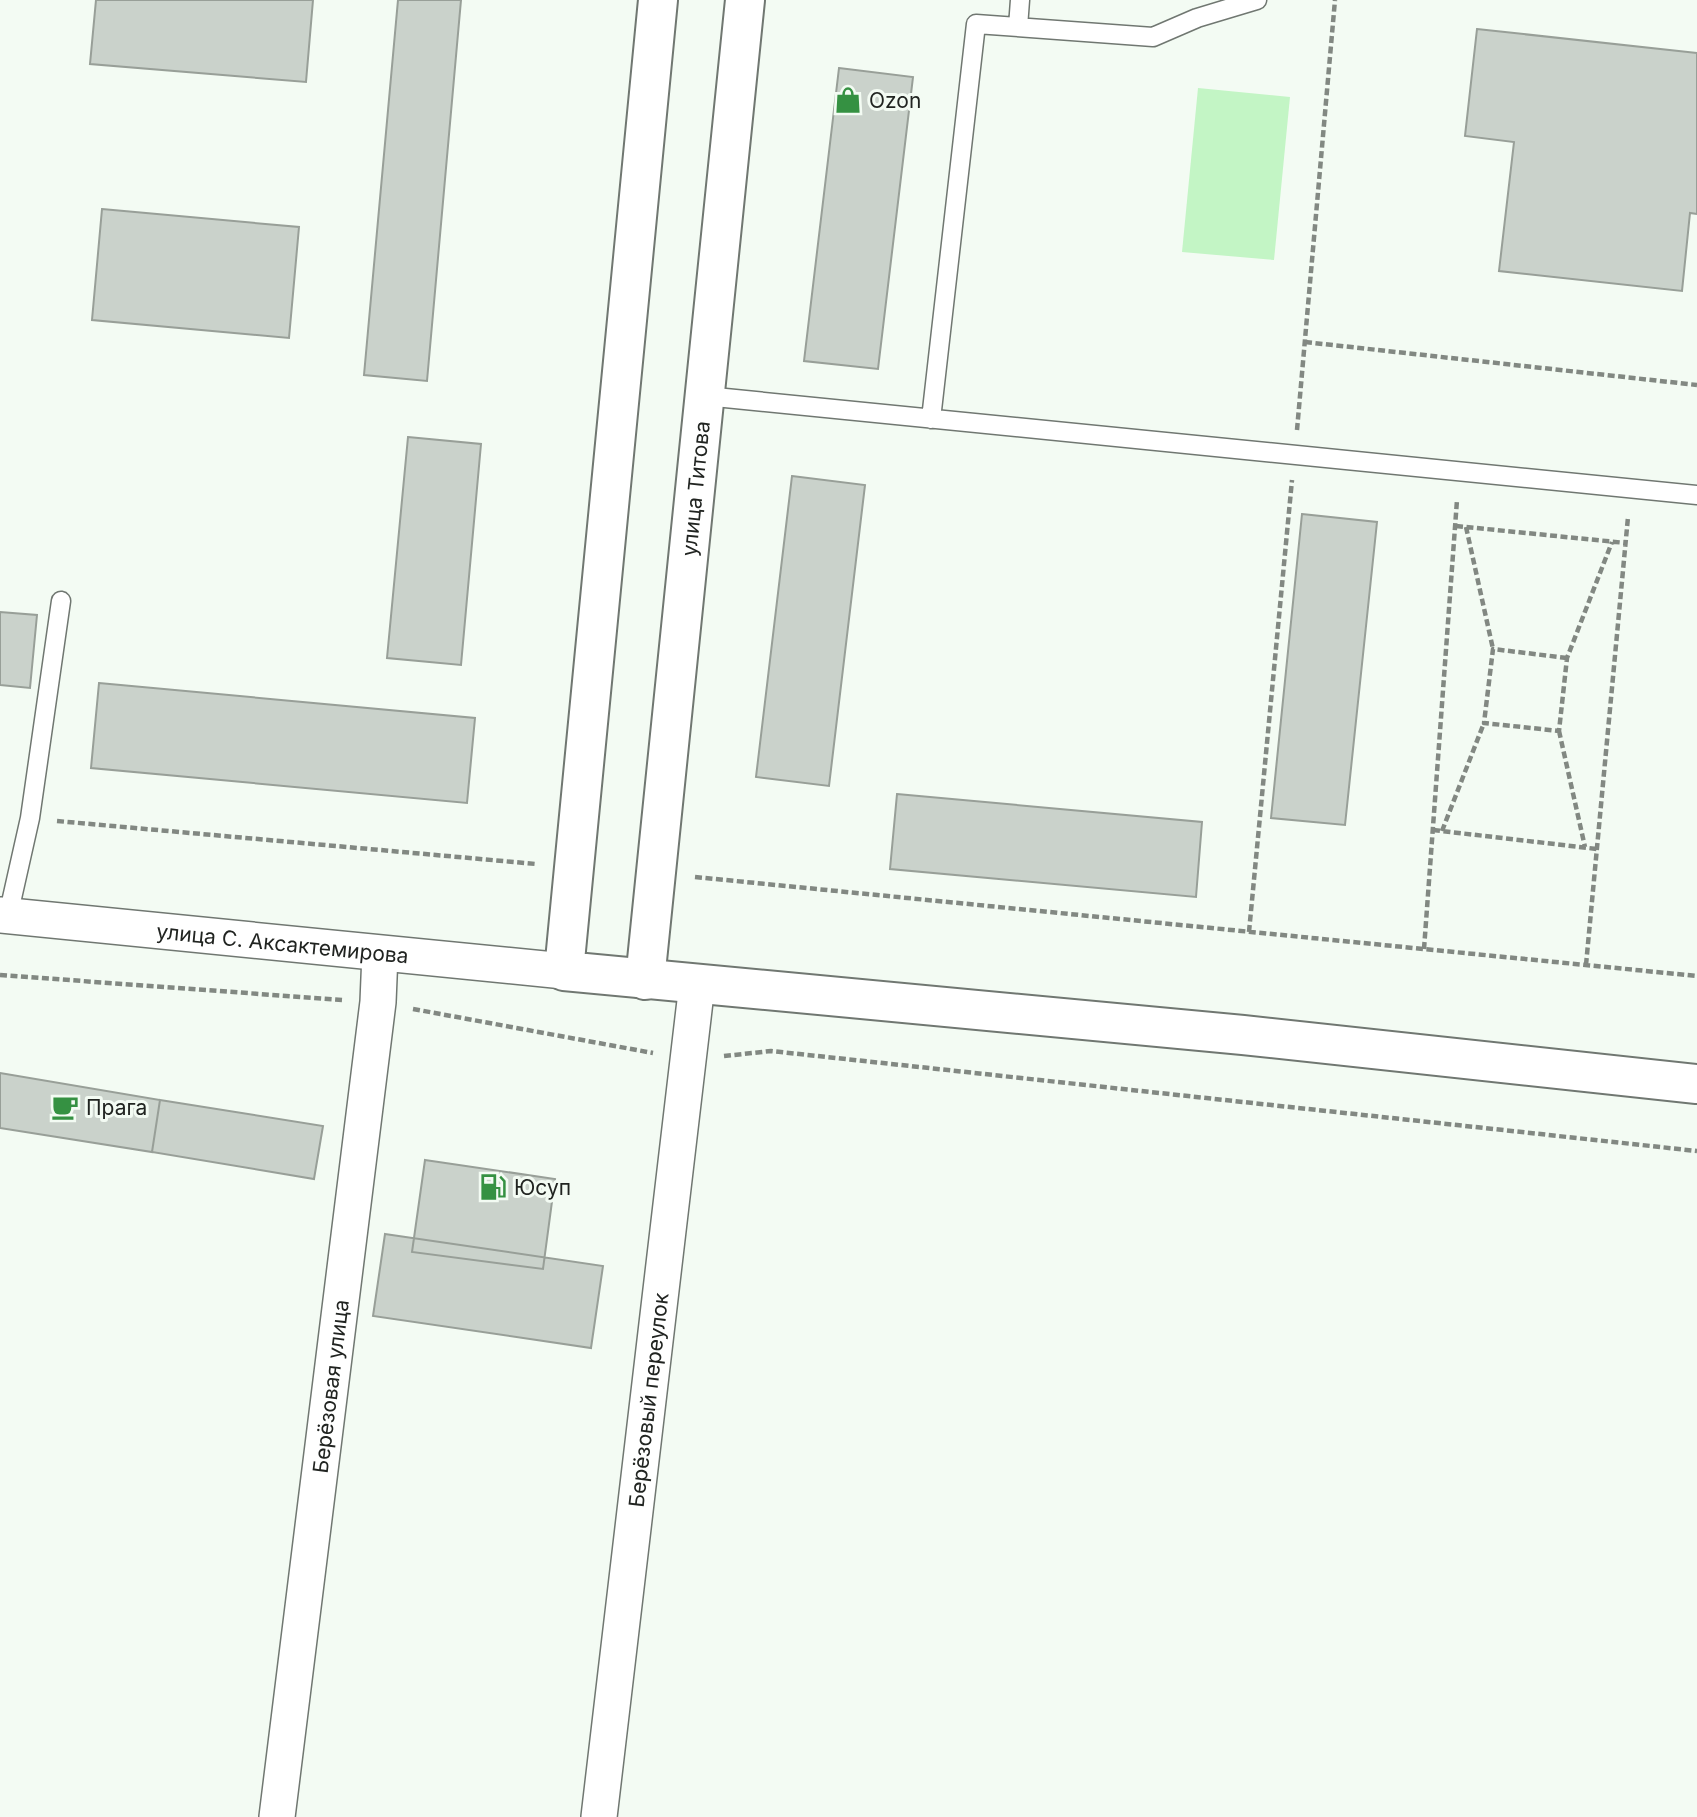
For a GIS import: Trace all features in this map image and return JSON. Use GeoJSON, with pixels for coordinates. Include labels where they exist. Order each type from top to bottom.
{"type":"FeatureCollection","features":[{"type":"Feature","properties":{"kind":"street"},"geometry":{"type":"LineString","coordinates":[[657,0],[564,971],[1243,1035],[1697,1084]]}},
{"type":"Feature","properties":{"kind":"street","name":"улица Титова"},"geometry":{"type":"LineString","coordinates":[[645,980],[745,0]]}},
{"type":"Feature","properties":{"kind":"street","name":"улица С. Аксактемирова"},"geometry":{"type":"LineString","coordinates":[[4,916],[564,971]]}},
{"type":"Feature","properties":{"kind":"street","name":"Берёзовая улица"},"geometry":{"type":"LineString","coordinates":[[277,1817],[377,1002],[380,954]]}},
{"type":"Feature","properties":{"kind":"street","name":"Берёзовый переулок"},"geometry":{"type":"LineString","coordinates":[[598,1817],[697,984]]}},
{"type":"Feature","properties":{"kind":"lane"},"geometry":{"type":"LineString","coordinates":[[1018,27],[1020,0]]}},
{"type":"Feature","properties":{"kind":"lane"},"geometry":{"type":"LineString","coordinates":[[931,419],[976,24],[1153,37],[1198,9],[1257,0]]}},
{"type":"Feature","properties":{"kind":"lane"},"geometry":{"type":"LineString","coordinates":[[705,396],[1697,495]]}},
{"type":"Feature","properties":{"kind":"lane"},"geometry":{"type":"LineString","coordinates":[[4,916],[30,818],[61,601]]}},
{"type":"Feature","properties":{"kind":"path"},"geometry":{"type":"LineString","coordinates":[[1304,342],[1697,384]]}},
{"type":"Feature","properties":{"kind":"path"},"geometry":{"type":"LineString","coordinates":[[1424,949],[1459,471]]}},
{"type":"Feature","properties":{"kind":"path"},"geometry":{"type":"LineString","coordinates":[[1586,965],[1631,488]]}},
{"type":"Feature","properties":{"kind":"path"},"geometry":{"type":"LineString","coordinates":[[1455,526],[1626,543]]}},
{"type":"Feature","properties":{"kind":"path"},"geometry":{"type":"LineString","coordinates":[[1442,831],[1484,723],[1493,649],[1466,527]]}},
{"type":"Feature","properties":{"kind":"path"},"geometry":{"type":"LineString","coordinates":[[1585,847],[1559,731],[1567,658],[1612,542]]}},
{"type":"Feature","properties":{"kind":"path"},"geometry":{"type":"LineString","coordinates":[[1493,649],[1567,658]]}},
{"type":"Feature","properties":{"kind":"path"},"geometry":{"type":"LineString","coordinates":[[1484,723],[1559,731]]}},
{"type":"Feature","properties":{"kind":"path"},"geometry":{"type":"LineString","coordinates":[[30,818],[575,867]]}},
{"type":"Feature","properties":{"kind":"path"},"geometry":{"type":"LineString","coordinates":[[1433,830],[1597,849]]}},
{"type":"Feature","properties":{"kind":"path"},"geometry":{"type":"LineString","coordinates":[[656,874],[1697,976]]}},
{"type":"Feature","properties":{"kind":"path"},"geometry":{"type":"LineString","coordinates":[[0,975],[377,1002],[688,1060],[771,1051],[1697,1151]]}},
{"type":"Feature","properties":{"kind":"green space"},"geometry":{"type":"Polygon","coordinates":[[[1198,88],[1290,97],[1274,260],[1182,252],[1198,88]]]}},
{"type":"Feature","properties":{"kind":"building"},"geometry":{"type":"Polygon","coordinates":[[[96,0],[313,0],[306,82],[90,64],[96,0]]]}},
{"type":"Feature","properties":{"kind":"building"},"geometry":{"type":"Polygon","coordinates":[[[398,0],[461,0],[427,381],[364,375],[398,0]]]}},
{"type":"Feature","properties":{"kind":"building"},"geometry":{"type":"Polygon","coordinates":[[[1477,29],[1697,53],[1697,214],[1690,213],[1682,291],[1499,271],[1514,142],[1465,136],[1477,29]]]}},
{"type":"Feature","properties":{"kind":"building"},"geometry":{"type":"Polygon","coordinates":[[[839,68],[913,77],[878,369],[804,361],[839,68]]]}},
{"type":"Feature","properties":{"kind":"building"},"geometry":{"type":"Polygon","coordinates":[[[102,209],[299,227],[289,338],[92,320],[102,209]]]}},
{"type":"Feature","properties":{"kind":"building"},"geometry":{"type":"Polygon","coordinates":[[[408,437],[481,444],[461,665],[387,658],[408,437]]]}},
{"type":"Feature","properties":{"kind":"building"},"geometry":{"type":"Polygon","coordinates":[[[792,476],[865,485],[829,786],[756,777],[792,476]]]}},
{"type":"Feature","properties":{"kind":"building"},"geometry":{"type":"Polygon","coordinates":[[[1302,514],[1377,522],[1345,825],[1271,818],[1302,514]]]}},
{"type":"Feature","properties":{"kind":"building"},"geometry":{"type":"Polygon","coordinates":[[[0,612],[37,615],[30,688],[0,685],[0,612]]]}},
{"type":"Feature","properties":{"kind":"building"},"geometry":{"type":"Polygon","coordinates":[[[99,683],[475,718],[467,803],[91,768],[99,683]]]}},
{"type":"Feature","properties":{"kind":"building"},"geometry":{"type":"Polygon","coordinates":[[[897,794],[1202,822],[1196,897],[890,869],[897,794]]]}},
{"type":"Feature","properties":{"kind":"building"},"geometry":{"type":"Polygon","coordinates":[[[0,1073],[160,1100],[152,1152],[0,1128],[0,1073]]]}},
{"type":"Feature","properties":{"kind":"building"},"geometry":{"type":"Polygon","coordinates":[[[160,1100],[323,1126],[314,1179],[152,1152],[160,1100]]]}},
{"type":"Feature","properties":{"kind":"building"},"geometry":{"type":"Polygon","coordinates":[[[425,1160],[555,1179],[543,1269],[412,1252],[425,1160]]]}},
{"type":"Feature","properties":{"kind":"building"},"geometry":{"type":"Polygon","coordinates":[[[385,1234],[603,1266],[591,1348],[373,1316],[385,1234]]]}},
{"type":"Feature","properties":{"kind":"place","name":"Ozon"},"geometry":{"type":"Point","coordinates":[848,100]}},
{"type":"Feature","properties":{"kind":"place","name":"Прага"},"geometry":{"type":"Point","coordinates":[65,1107]}},
{"type":"Feature","properties":{"kind":"place","name":"Юсуп"},"geometry":{"type":"Point","coordinates":[493,1187]}}]}
